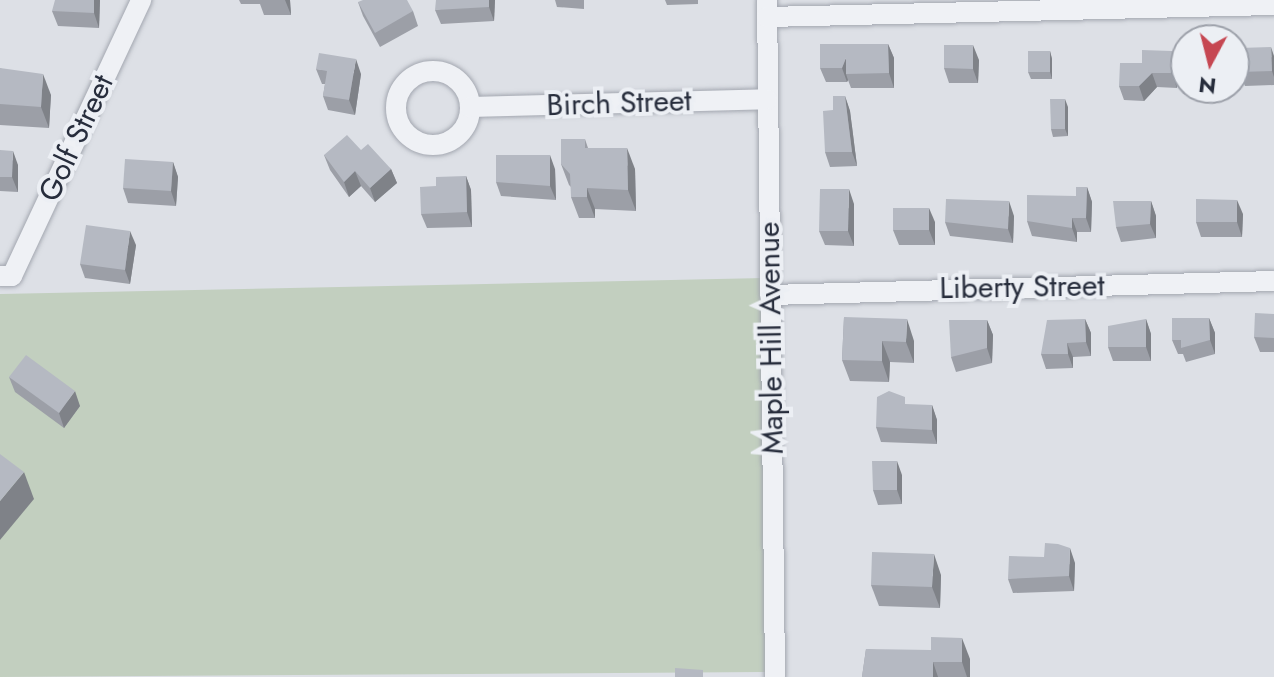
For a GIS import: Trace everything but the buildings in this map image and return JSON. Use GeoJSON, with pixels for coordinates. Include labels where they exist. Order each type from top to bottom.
{"type":"FeatureCollection","features":[{"type":"Feature","properties":{"kind":"street","name":"Golf Street"},"geometry":{"type":"LineString","coordinates":[[6,276],[141,0]]}},
{"type":"Feature","properties":{"kind":"street"},"geometry":{"type":"LineString","coordinates":[[767,8],[1274,5]]}},
{"type":"Feature","properties":{"kind":"street","name":"Maple Hill Avenue"},"geometry":{"type":"LineString","coordinates":[[767,8],[775,677]]}},
{"type":"Feature","properties":{"kind":"street","name":"Birch Street"},"geometry":{"type":"LineString","coordinates":[[470,107],[767,99]]}},
{"type":"Feature","properties":{"kind":"street","name":"Liberty Street"},"geometry":{"type":"LineString","coordinates":[[770,295],[1274,281]]}},
{"type":"Feature","properties":{"kind":"green space"},"geometry":{"type":"Polygon","coordinates":[[[770,278],[770,672],[0,677],[0,294],[770,278]]]}}]}
